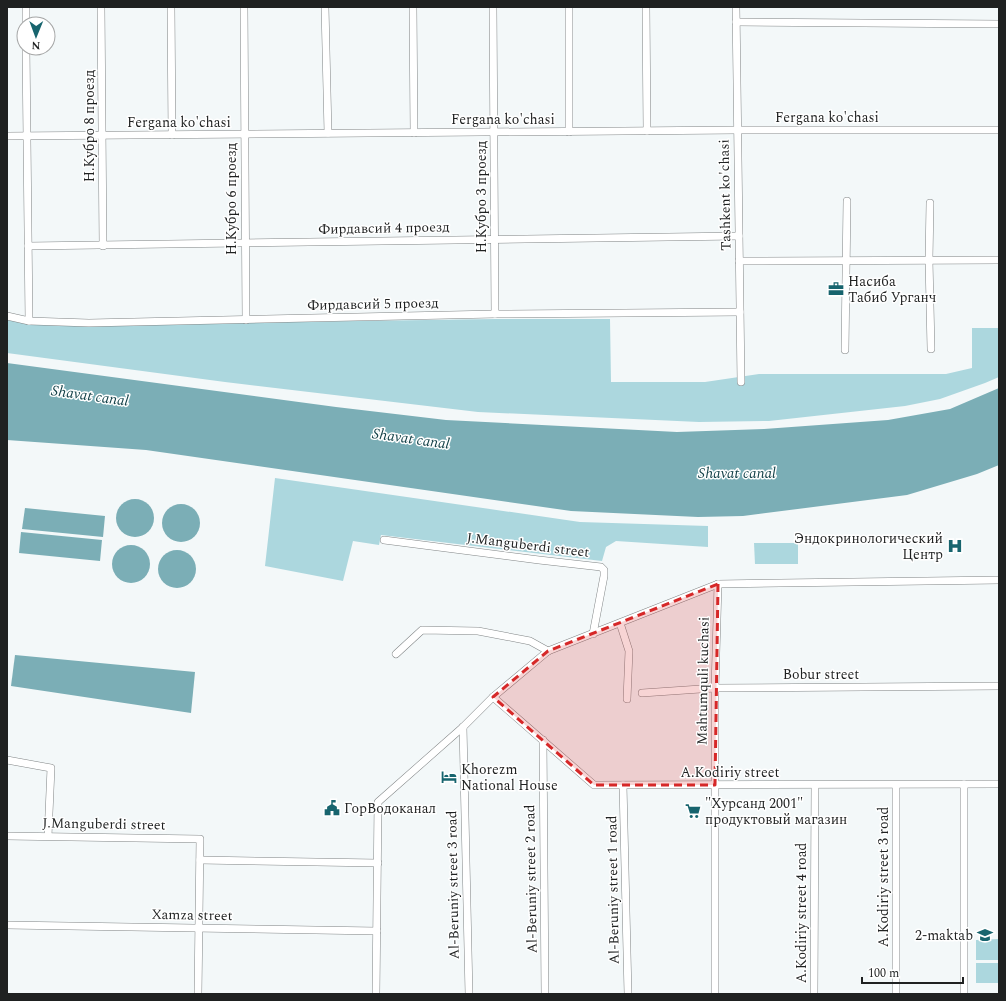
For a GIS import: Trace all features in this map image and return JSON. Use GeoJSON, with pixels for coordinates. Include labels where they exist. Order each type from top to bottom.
{"type":"FeatureCollection","features":[{"type":"Feature","properties":{"kind":"street","name":"Н.Кубро 8 проезд"},"geometry":{"type":"LineString","coordinates":[[101,7],[103,246]]}},
{"type":"Feature","properties":{"kind":"street"},"geometry":{"type":"LineString","coordinates":[[171,7],[172,135]]}},
{"type":"Feature","properties":{"kind":"street","name":"Н.Кубро 6 проезд"},"geometry":{"type":"LineString","coordinates":[[244,7],[246,320]]}},
{"type":"Feature","properties":{"kind":"street"},"geometry":{"type":"LineString","coordinates":[[325,7],[328,133]]}},
{"type":"Feature","properties":{"kind":"street"},"geometry":{"type":"LineString","coordinates":[[413,7],[414,133]]}},
{"type":"Feature","properties":{"kind":"street","name":"Н.Кубро 3 проезд"},"geometry":{"type":"LineString","coordinates":[[493,7],[495,314]]}},
{"type":"Feature","properties":{"kind":"street"},"geometry":{"type":"LineString","coordinates":[[568,7],[569,132]]}},
{"type":"Feature","properties":{"kind":"street"},"geometry":{"type":"LineString","coordinates":[[646,7],[647,131]]}},
{"type":"Feature","properties":{"kind":"street","name":"Tashkent ko'chasi"},"geometry":{"type":"LineString","coordinates":[[736,7],[741,382]]}},
{"type":"Feature","properties":{"kind":"street"},"geometry":{"type":"LineString","coordinates":[[736,22],[999,24]]}},
{"type":"Feature","properties":{"kind":"street"},"geometry":{"type":"LineString","coordinates":[[26,56],[29,320]]}},
{"type":"Feature","properties":{"kind":"street","name":"Fergana ko'chasi"},"geometry":{"type":"LineString","coordinates":[[7,136],[737,130],[999,130]]}},
{"type":"Feature","properties":{"kind":"street"},"geometry":{"type":"LineString","coordinates":[[845,350],[847,201]]}},
{"type":"Feature","properties":{"kind":"street"},"geometry":{"type":"LineString","coordinates":[[930,203],[929,260],[931,349]]}},
{"type":"Feature","properties":{"kind":"street","name":"Фирдавсий 4 проезд"},"geometry":{"type":"LineString","coordinates":[[28,246],[739,236]]}},
{"type":"Feature","properties":{"kind":"street"},"geometry":{"type":"LineString","coordinates":[[739,261],[999,260]]}},
{"type":"Feature","properties":{"kind":"street","name":"Фирдавсий 5 проезд"},"geometry":{"type":"LineString","coordinates":[[7,316],[29,320],[89,323],[495,314],[740,312]]}},
{"type":"Feature","properties":{"kind":"street","name":"J.Manguberdi street"},"geometry":{"type":"LineString","coordinates":[[384,540],[601,567],[604,570],[604,576],[593,634]]}},
{"type":"Feature","properties":{"kind":"street"},"geometry":{"type":"LineString","coordinates":[[376,994],[378,802],[463,727],[493,697],[548,651],[718,584],[999,580]]}},
{"type":"Feature","properties":{"kind":"street","name":"Mahtumquli kuchasi"},"geometry":{"type":"LineString","coordinates":[[715,994],[715,688],[718,584]]}},
{"type":"Feature","properties":{"kind":"street"},"geometry":{"type":"LineString","coordinates":[[620,623],[629,651],[626,699]]}},
{"type":"Feature","properties":{"kind":"street"},"geometry":{"type":"LineString","coordinates":[[396,654],[422,630],[478,631],[530,641],[548,651]]}},
{"type":"Feature","properties":{"kind":"street","name":"Bobur street"},"geometry":{"type":"LineString","coordinates":[[642,693],[715,688],[999,686]]}},
{"type":"Feature","properties":{"kind":"street","name":"A.Kodiriy street"},"geometry":{"type":"LineString","coordinates":[[493,697],[594,785],[999,784]]}},
{"type":"Feature","properties":{"kind":"street","name":"Al-Beruniy street 3 road"},"geometry":{"type":"LineString","coordinates":[[463,727],[469,994]]}},
{"type":"Feature","properties":{"kind":"street","name":"Al-Beruniy street 2 road"},"geometry":{"type":"LineString","coordinates":[[543,740],[545,994]]}},
{"type":"Feature","properties":{"kind":"street"},"geometry":{"type":"LineString","coordinates":[[7,760],[51,768],[48,836]]}},
{"type":"Feature","properties":{"kind":"street","name":"A.Kodiriy street 3 road"},"geometry":{"type":"LineString","coordinates":[[896,784],[896,994]]}},
{"type":"Feature","properties":{"kind":"street"},"geometry":{"type":"LineString","coordinates":[[964,784],[964,994]]}},
{"type":"Feature","properties":{"kind":"street","name":"Al-Beruniy street 1 road"},"geometry":{"type":"LineString","coordinates":[[623,785],[628,994]]}},
{"type":"Feature","properties":{"kind":"street","name":"A.Kodiriy street 4 road"},"geometry":{"type":"LineString","coordinates":[[814,994],[815,785]]}},
{"type":"Feature","properties":{"kind":"street","name":"J.Manguberdi street"},"geometry":{"type":"LineString","coordinates":[[7,836],[200,838],[200,860]]}},
{"type":"Feature","properties":{"kind":"street"},"geometry":{"type":"LineString","coordinates":[[198,994],[200,860],[378,863]]}},
{"type":"Feature","properties":{"kind":"street","name":"Xamza street"},"geometry":{"type":"LineString","coordinates":[[7,925],[377,931]]}},
{"type":"Feature","properties":{"kind":"highlighted area"},"geometry":{"type":"Polygon","coordinates":[[[718,584],[715,785],[594,785],[493,697],[548,651],[718,584]]]}},
{"type":"Feature","properties":{"kind":"shaded area"},"geometry":{"type":"Polygon","coordinates":[[[7,318],[79,325],[496,319],[610,319],[611,382],[705,382],[759,374],[946,374],[972,368],[972,328],[999,328],[999,377],[940,399],[905,406],[769,421],[699,422],[478,412],[225,382],[7,353],[7,318]]]}},
{"type":"Feature","properties":{"kind":"shaded area"},"geometry":{"type":"Polygon","coordinates":[[[275,478],[580,522],[708,526],[708,547],[616,541],[606,547],[602,561],[381,535],[379,545],[353,541],[343,581],[265,566],[275,478]]]}},
{"type":"Feature","properties":{"kind":"shaded area"},"geometry":{"type":"Polygon","coordinates":[[[754,543],[798,543],[798,564],[755,564],[754,543]]]}},
{"type":"Feature","properties":{"kind":"shaded area"},"geometry":{"type":"Polygon","coordinates":[[[999,939],[999,960],[976,960],[976,940],[999,939]]]}},
{"type":"Feature","properties":{"kind":"shaded area"},"geometry":{"type":"Polygon","coordinates":[[[976,963],[999,963],[999,983],[976,983],[976,963]]]}},
{"type":"Feature","properties":{"kind":"water","name":"Shavat canal"},"geometry":{"type":"Polygon","coordinates":[[[7,363],[336,407],[446,420],[677,432],[764,429],[888,420],[950,409],[999,388],[999,465],[977,474],[907,495],[743,516],[698,517],[571,511],[146,450],[7,440],[7,363]]]}},
{"type":"Feature","properties":{"kind":"water"},"geometry":{"type":"Polygon","coordinates":[[[131,499],[139,499],[146,502],[151,507],[154,518],[151,529],[146,534],[139,537],[131,537],[124,534],[119,529],[116,522],[116,514],[119,507],[124,502],[131,499]]]}},
{"type":"Feature","properties":{"kind":"water"},"geometry":{"type":"Polygon","coordinates":[[[177,504],[185,504],[192,507],[197,512],[200,523],[197,534],[192,539],[185,542],[177,542],[170,539],[165,534],[162,527],[162,519],[165,512],[170,507],[177,504]]]}},
{"type":"Feature","properties":{"kind":"water"},"geometry":{"type":"Polygon","coordinates":[[[25,508],[105,516],[103,537],[22,529],[25,508]]]}},
{"type":"Feature","properties":{"kind":"water"},"geometry":{"type":"Polygon","coordinates":[[[21,532],[102,540],[100,561],[19,553],[21,532]]]}},
{"type":"Feature","properties":{"kind":"water"},"geometry":{"type":"Polygon","coordinates":[[[127,545],[135,545],[142,548],[147,553],[150,564],[147,575],[142,580],[135,583],[127,583],[120,580],[115,575],[112,568],[112,560],[115,553],[120,548],[127,545]]]}},
{"type":"Feature","properties":{"kind":"water"},"geometry":{"type":"Polygon","coordinates":[[[173,550],[181,550],[188,553],[193,558],[196,569],[193,580],[188,585],[181,588],[173,588],[166,585],[161,580],[158,573],[158,565],[161,558],[166,553],[173,550]]]}},
{"type":"Feature","properties":{"kind":"water"},"geometry":{"type":"Polygon","coordinates":[[[15,655],[195,672],[191,713],[11,686],[15,655]]]}},
{"type":"Feature","properties":{"kind":"place","name":"Насиба Табиб Урганч"},"geometry":{"type":"Point","coordinates":[836,289]}},
{"type":"Feature","properties":{"kind":"place","name":"Эндокринологический Центр"},"geometry":{"type":"Point","coordinates":[955,546]}},
{"type":"Feature","properties":{"kind":"place","name":"Khorezm National House"},"geometry":{"type":"Point","coordinates":[449,777]}},
{"type":"Feature","properties":{"kind":"place","name":"ГорВодоканал"},"geometry":{"type":"Point","coordinates":[332,808]}},
{"type":"Feature","properties":{"kind":"place","name":"\"Хурсанд 2001\" продуктовый магазин"},"geometry":{"type":"Point","coordinates":[693,811]}},
{"type":"Feature","properties":{"kind":"place","name":"2-maktab"},"geometry":{"type":"Point","coordinates":[985,935]}}]}
